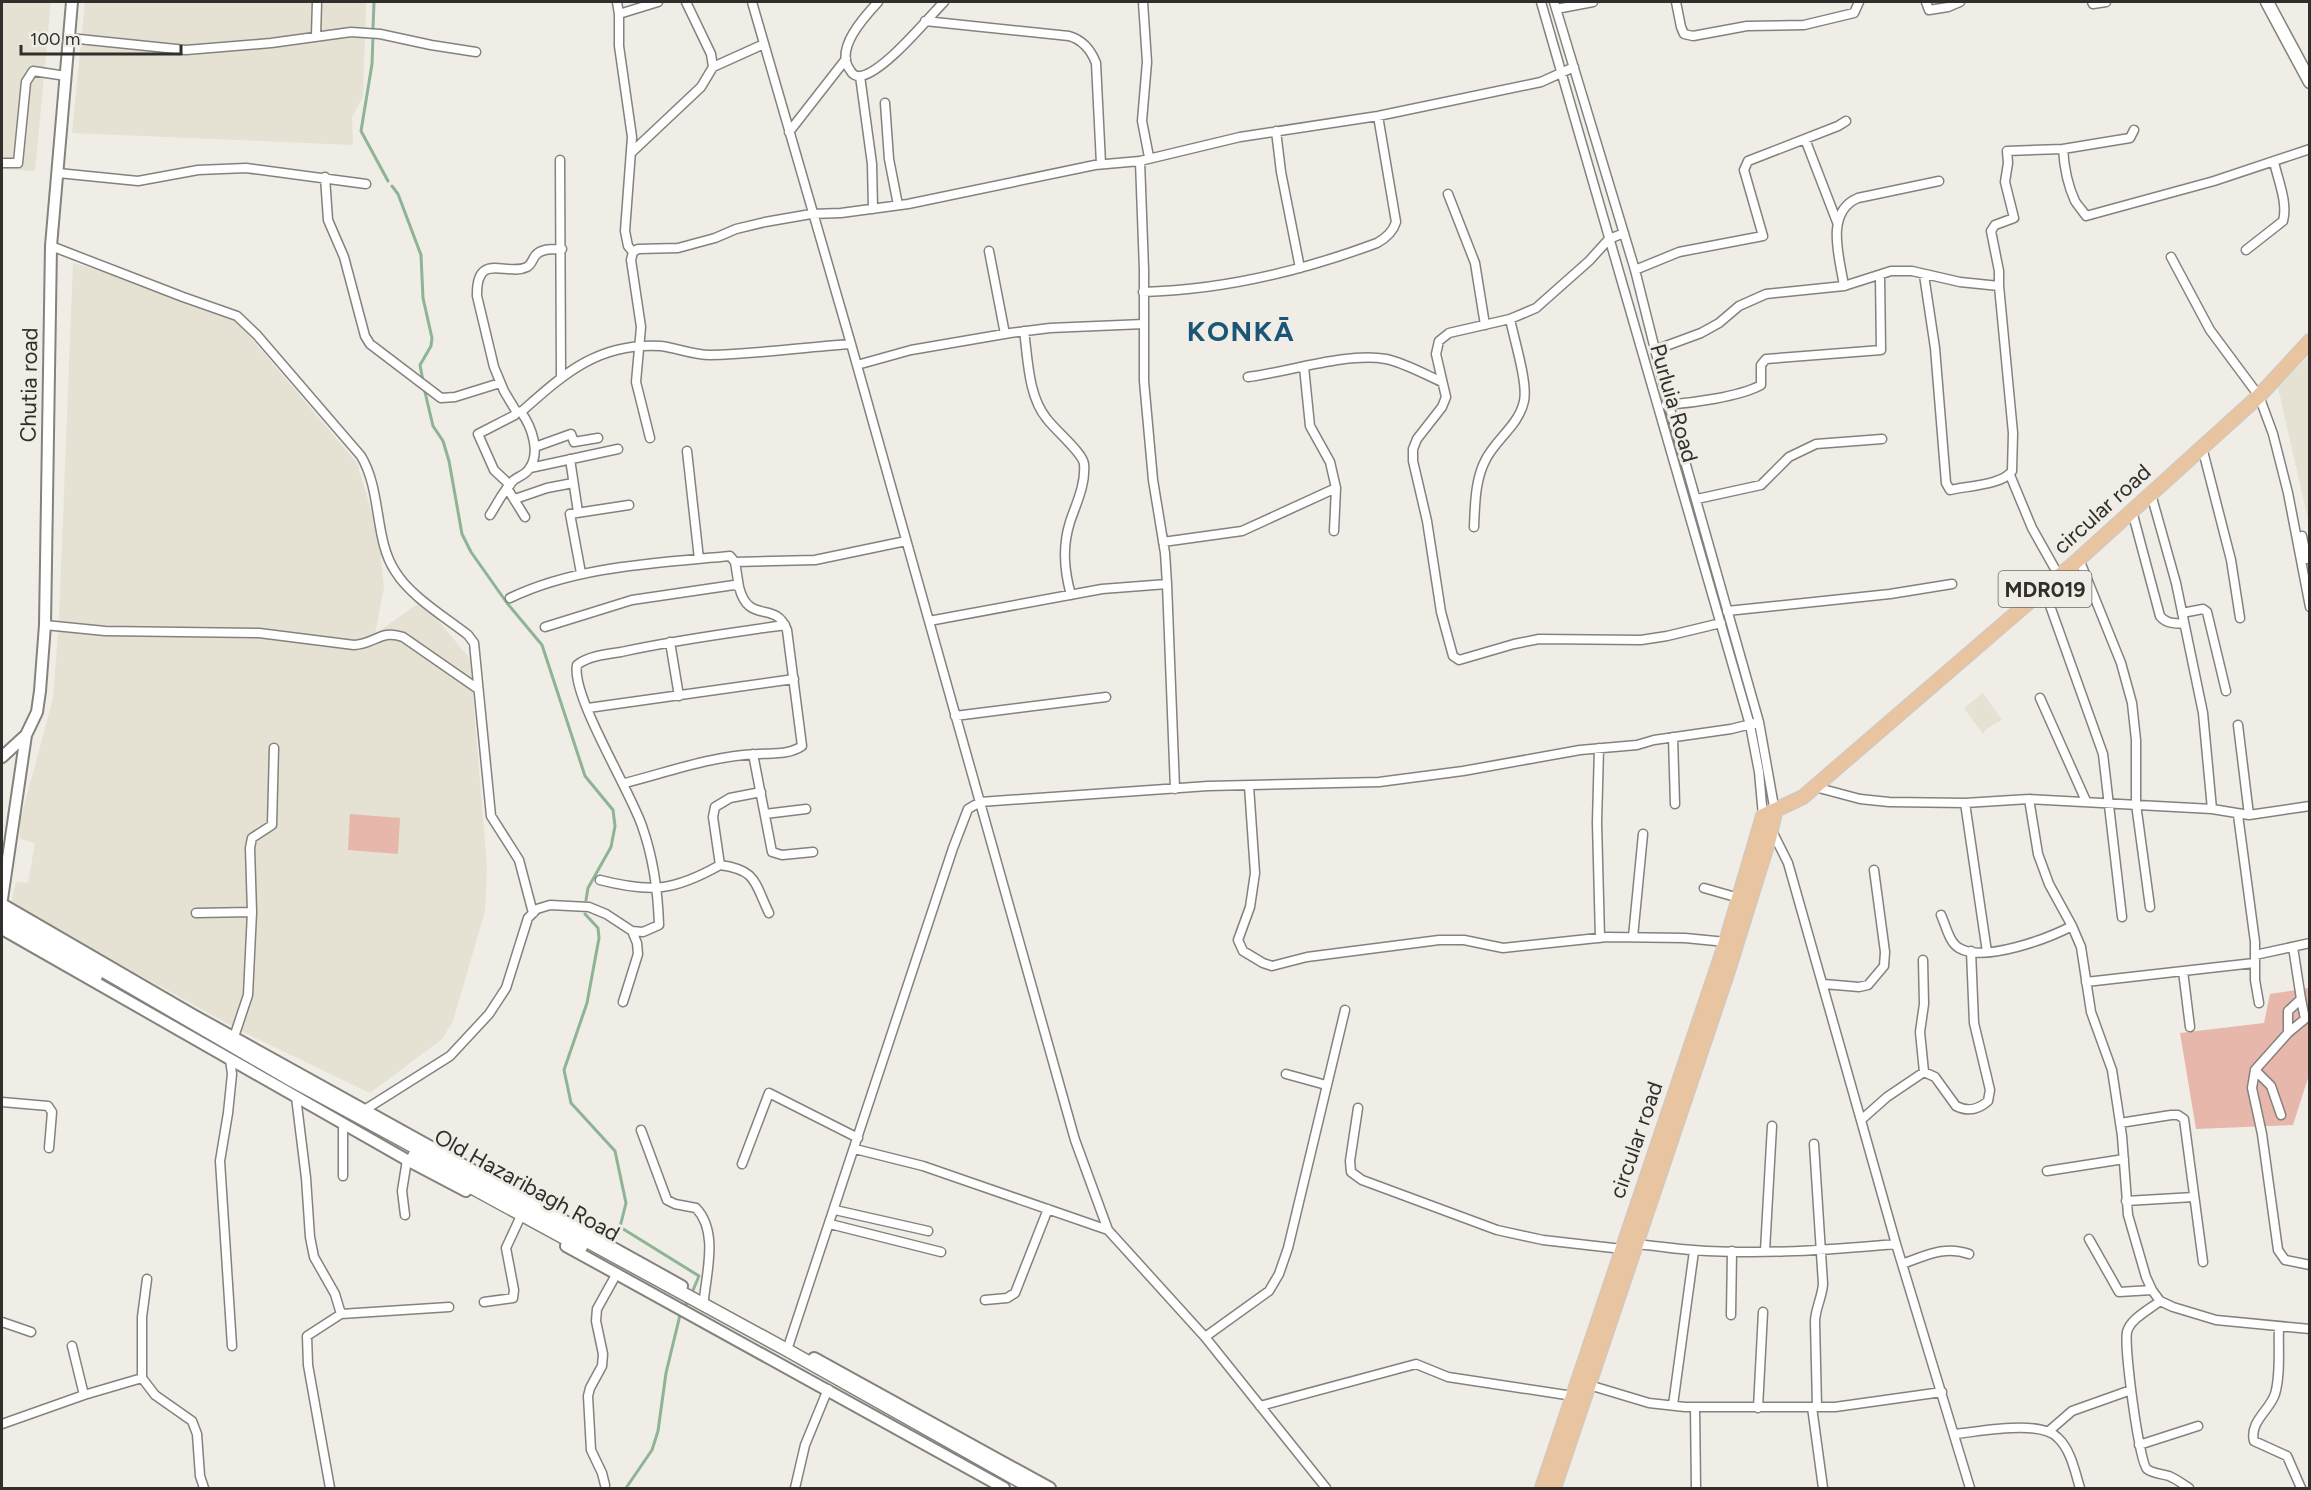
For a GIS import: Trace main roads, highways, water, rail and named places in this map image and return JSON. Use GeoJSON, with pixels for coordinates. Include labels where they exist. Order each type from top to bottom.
{"type":"FeatureCollection","features":[{"type":"Feature","properties":{"kind":"main road"},"geometry":{"type":"LineString","coordinates":[[2267,2],[2310,82]]}},
{"type":"Feature","properties":{"kind":"main road","name":"circular road"},"geometry":{"type":"LineString","coordinates":[[1554,1488],[1589,1385],[1627,1245],[1739,898],[1769,814],[1803,797],[2079,559],[2262,393],[2310,340]]}},
{"type":"Feature","properties":{"kind":"main road","name":"circular road"},"geometry":{"type":"LineString","coordinates":[[1542,1488],[1627,1245],[1730,964],[1771,829],[1769,814]]}},
{"type":"Feature","properties":{"kind":"main road","name":"Old Hazaribagh Road"},"geometry":{"type":"LineString","coordinates":[[2,912],[293,1081],[689,1300],[1018,1488]]}},
{"type":"Feature","properties":{"kind":"main road","name":"Old Hazaribagh Road"},"geometry":{"type":"LineString","coordinates":[[689,1300],[787,1350],[1032,1488]]}},
{"type":"Feature","properties":{"kind":"waterway"},"geometry":{"type":"LineString","coordinates":[[373,28],[374,2]]}},
{"type":"Feature","properties":{"kind":"waterway"},"geometry":{"type":"LineString","coordinates":[[373,36],[372,64],[361,131],[388,181]]}},
{"type":"Feature","properties":{"kind":"waterway"},"geometry":{"type":"LineString","coordinates":[[392,186],[398,194],[421,255],[423,298],[432,338],[431,346],[420,365],[423,381]]}},
{"type":"Feature","properties":{"kind":"waterway"},"geometry":{"type":"LineString","coordinates":[[424,388],[433,426],[443,441],[449,461],[462,534],[471,552],[507,603],[542,645],[585,776],[613,810],[615,826],[611,847],[588,888],[586,900]]}},
{"type":"Feature","properties":{"kind":"waterway"},"geometry":{"type":"LineString","coordinates":[[585,914],[598,928],[599,938],[587,1003],[564,1070],[571,1103],[615,1151],[626,1203],[620,1227],[699,1276],[691,1295]]}},
{"type":"Feature","properties":{"kind":"waterway"},"geometry":{"type":"LineString","coordinates":[[626,1488],[652,1450],[658,1431],[666,1373],[680,1315],[688,1301]]}},
{"type":"Feature","properties":{"kind":"district","name":"KONKĀ"},"geometry":{"type":"Point","coordinates":[1241,331]}}]}
